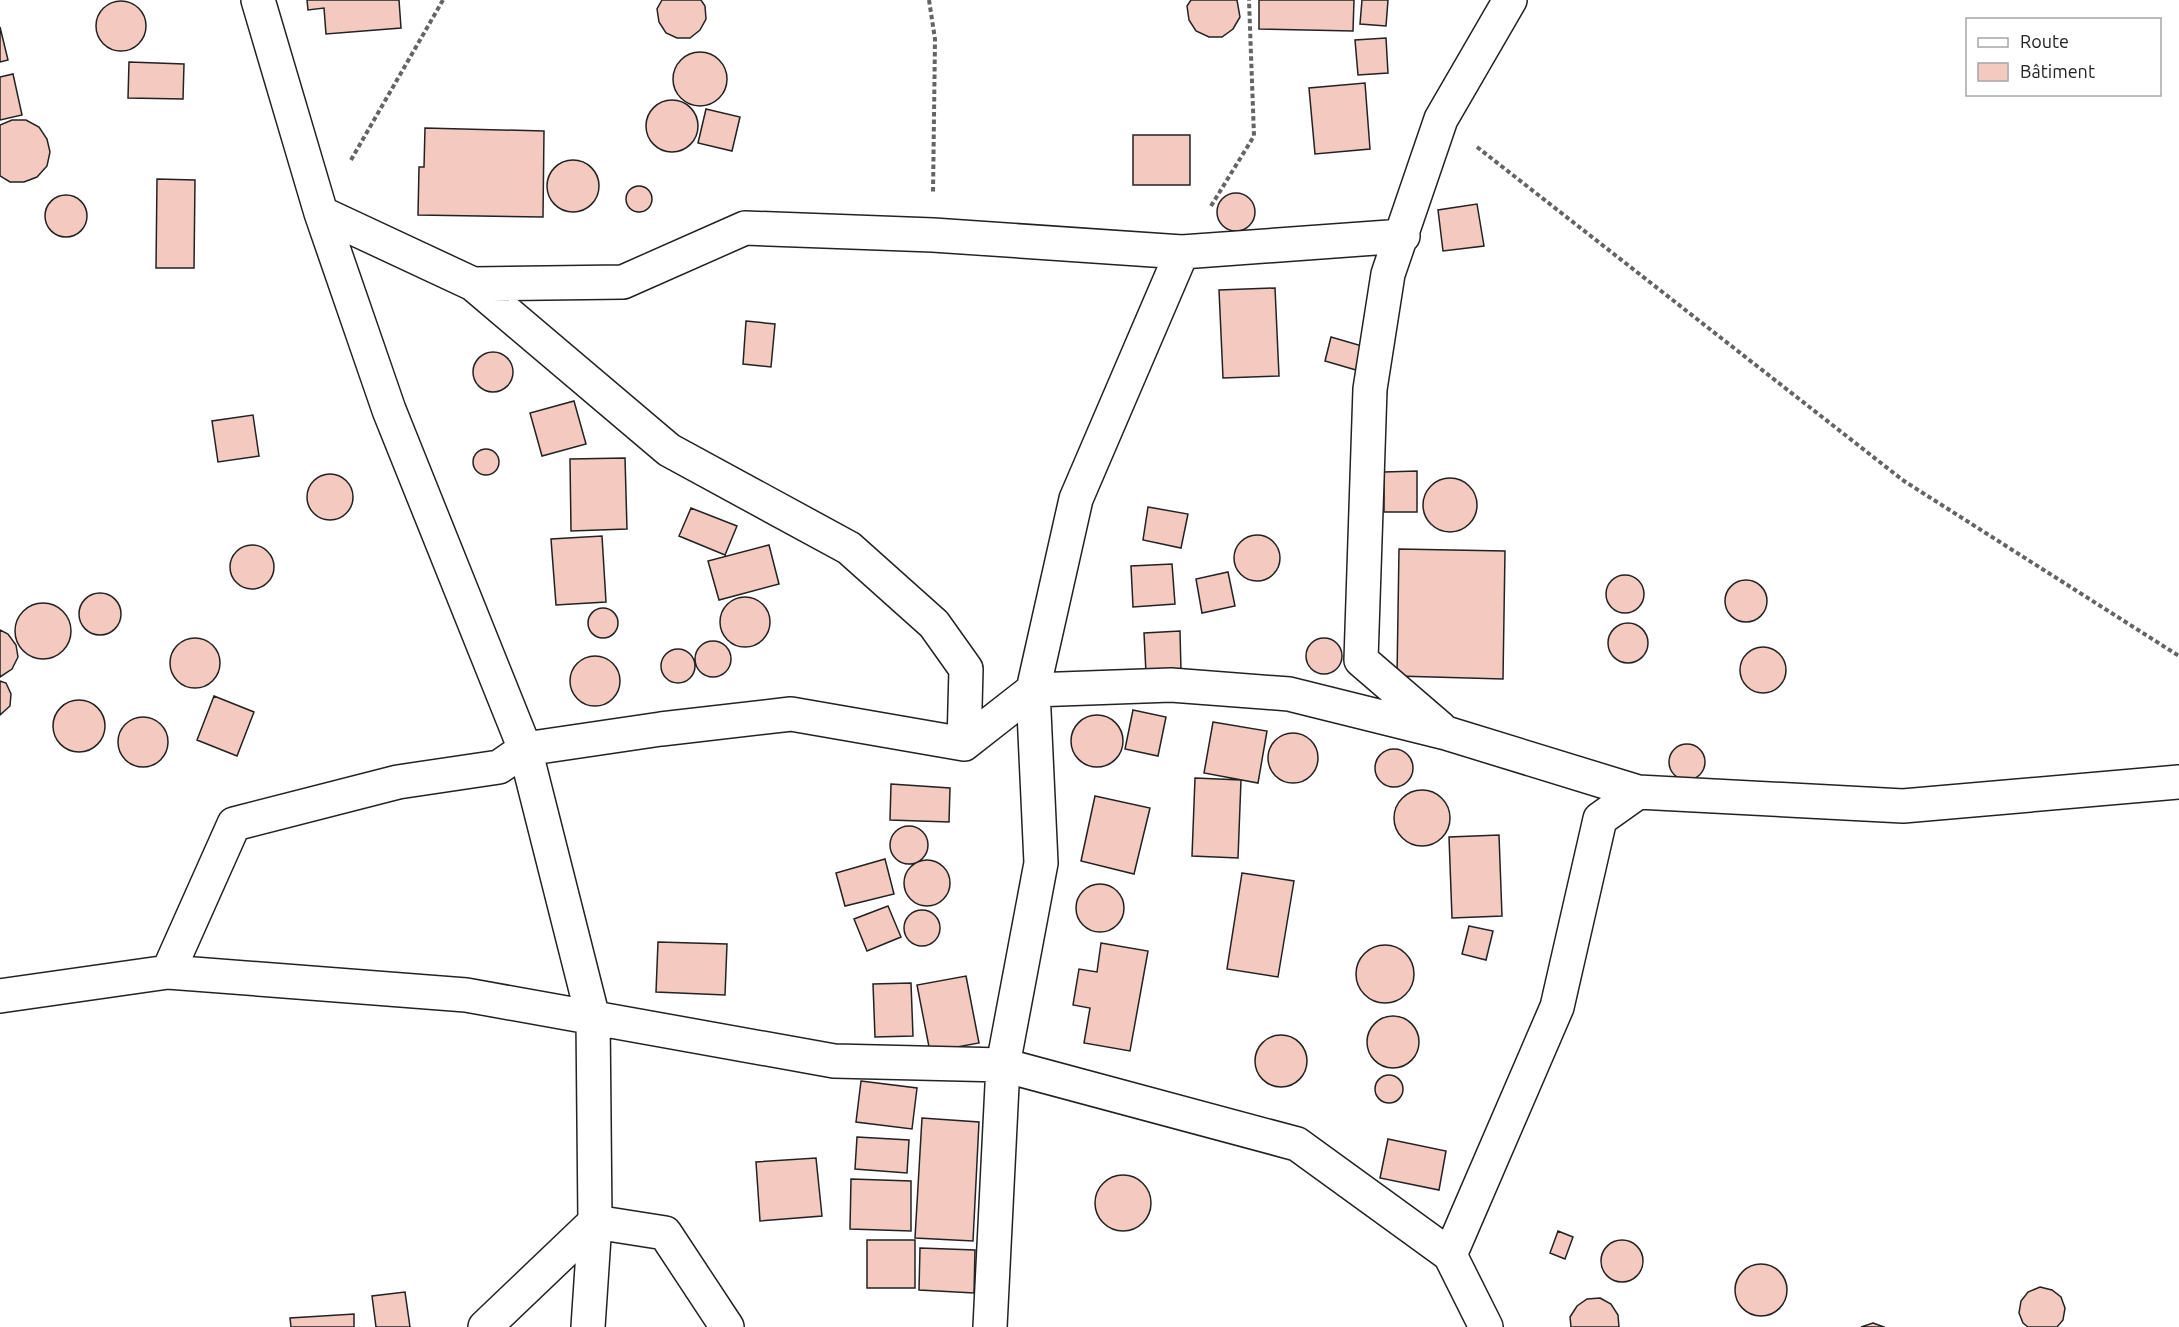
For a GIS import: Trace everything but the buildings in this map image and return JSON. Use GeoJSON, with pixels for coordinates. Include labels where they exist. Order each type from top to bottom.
{"type":"FeatureCollection","features":[{"type":"Feature","properties":{"kind":"street"},"geometry":{"type":"LineString","coordinates":[[258,0],[321,213],[389,410],[525,749],[593,1018],[595,1222],[588,1327]]}},
{"type":"Feature","properties":{"kind":"street"},"geometry":{"type":"LineString","coordinates":[[1446,733],[1361,660],[1370,389],[1388,274],[1403,236],[1441,119],[1510,0]]}},
{"type":"Feature","properties":{"kind":"street"},"geometry":{"type":"LineString","coordinates":[[321,213],[473,284],[669,450],[849,548],[934,624],[966,669],[964,744]]}},
{"type":"Feature","properties":{"kind":"street"},"geometry":{"type":"LineString","coordinates":[[473,284],[623,282],[745,228],[933,235],[1182,252],[1403,236]]}},
{"type":"Feature","properties":{"kind":"street"},"geometry":{"type":"LineString","coordinates":[[990,1327],[1003,1065],[1041,863],[1033,690],[1076,499],[1182,252]]}},
{"type":"Feature","properties":{"kind":"street"},"geometry":{"type":"LineString","coordinates":[[168,972],[234,824],[398,782],[499,767],[525,749],[661,729],[791,714],[964,744],[1033,690],[1170,685],[1289,694],[1446,733],[1638,792],[1904,806],[2179,782]]}},
{"type":"Feature","properties":{"kind":"street"},"geometry":{"type":"LineString","coordinates":[[1450,1255],[1557,1007],[1600,819],[1638,792]]}},
{"type":"Feature","properties":{"kind":"street"},"geometry":{"type":"LineString","coordinates":[[0,996],[168,972],[466,996],[834,1061],[1003,1065],[1297,1144],[1450,1255],[1486,1327]]}},
{"type":"Feature","properties":{"kind":"street"},"geometry":{"type":"LineString","coordinates":[[485,1327],[595,1222]]}},
{"type":"Feature","properties":{"kind":"street"},"geometry":{"type":"LineString","coordinates":[[595,1222],[665,1233],[727,1327]]}},
{"type":"Feature","properties":{"kind":"path"},"geometry":{"type":"LineString","coordinates":[[321,213],[443,0]]}},
{"type":"Feature","properties":{"kind":"path"},"geometry":{"type":"LineString","coordinates":[[929,0],[935,39],[933,235]]}},
{"type":"Feature","properties":{"kind":"path"},"geometry":{"type":"LineString","coordinates":[[1182,252],[1254,136],[1249,0]]}},
{"type":"Feature","properties":{"kind":"path"},"geometry":{"type":"LineString","coordinates":[[1441,119],[1904,481],[2179,656]]}}]}
